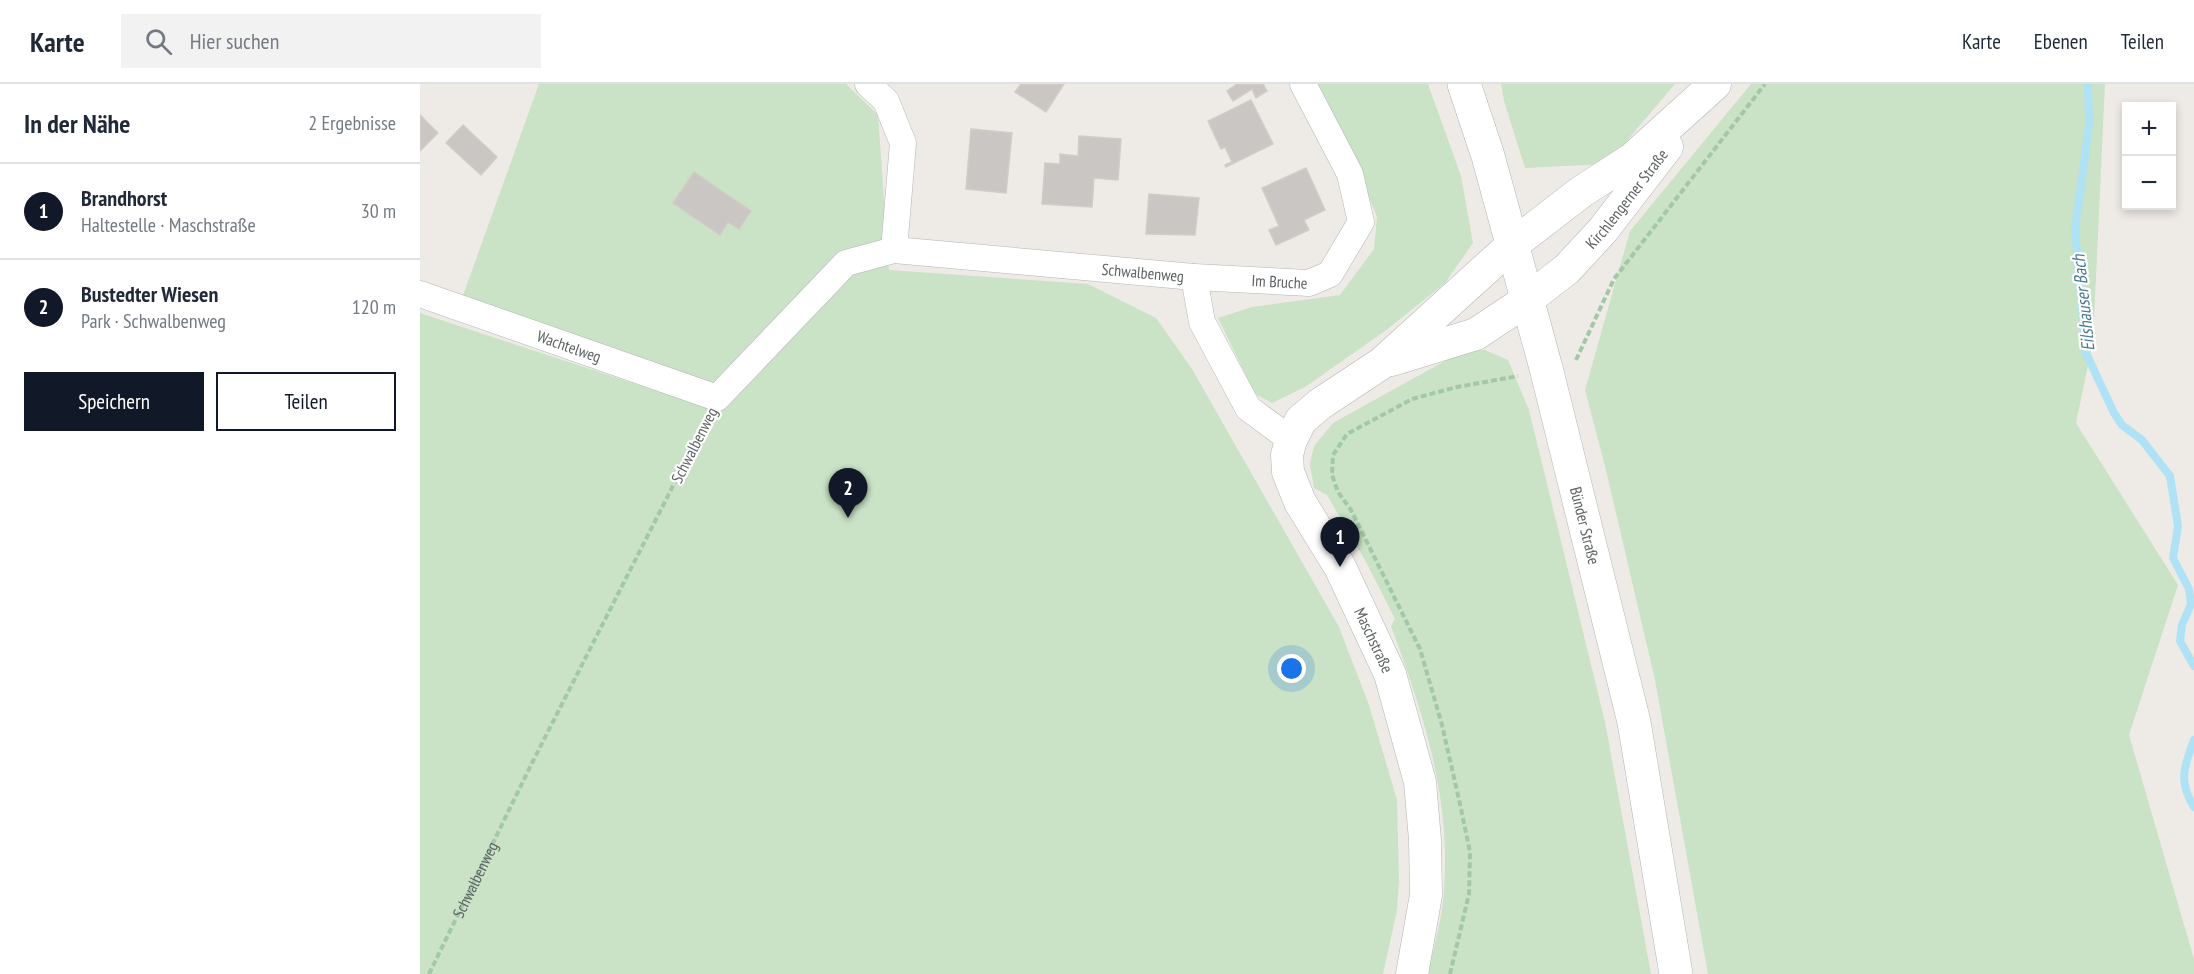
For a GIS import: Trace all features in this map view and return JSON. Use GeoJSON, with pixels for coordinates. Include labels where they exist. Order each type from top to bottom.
{"type":"FeatureCollection","features":[{"type":"Feature","properties":{"kind":"main road","name":"Bünder Straße"},"geometry":{"type":"LineString","coordinates":[[1464,84],[1488,156],[1527,300],[1560,365],[1634,722],[1676,974]]}},
{"type":"Feature","properties":{"kind":"street"},"geometry":{"type":"LineString","coordinates":[[868,84],[886,101],[903,143],[894,250]]}},
{"type":"Feature","properties":{"kind":"street","name":"Im Bruche"},"geometry":{"type":"LineString","coordinates":[[1194,277],[1308,283],[1330,274],[1347,247],[1361,222],[1350,174],[1304,84]]}},
{"type":"Feature","properties":{"kind":"street","name":"Kirchlengerner Straße"},"geometry":{"type":"LineString","coordinates":[[1511,246],[1581,192],[1632,159],[1715,84]]}},
{"type":"Feature","properties":{"kind":"street","name":"Kirchlengerner Straße"},"geometry":{"type":"LineString","coordinates":[[1527,300],[1567,268],[1603,230],[1715,84]]}},
{"type":"Feature","properties":{"kind":"street","name":"Maschstraße"},"geometry":{"type":"LineString","coordinates":[[1412,974],[1426,895],[1425,840],[1420,782],[1390,674],[1340,567],[1300,502],[1288,472],[1287,455],[1291,440],[1301,420],[1320,404],[1382,363],[1511,246]]}},
{"type":"Feature","properties":{"kind":"street","name":"Schwalbenweg"},"geometry":{"type":"LineString","coordinates":[[717,398],[846,263],[894,250],[1194,277]]}},
{"type":"Feature","properties":{"kind":"street"},"geometry":{"type":"LineString","coordinates":[[1194,277],[1202,322],[1248,408],[1291,440]]}},
{"type":"Feature","properties":{"kind":"street","name":"Wachtelweg"},"geometry":{"type":"LineString","coordinates":[[420,294],[717,398]]}},
{"type":"Feature","properties":{"kind":"street","name":"Maschstraße"},"geometry":{"type":"LineString","coordinates":[[1382,363],[1476,334],[1527,300]]}},
{"type":"Feature","properties":{"kind":"path"},"geometry":{"type":"LineString","coordinates":[[1450,974],[1470,894],[1470,852],[1458,793],[1442,725],[1420,649],[1351,510],[1338,492],[1332,475],[1333,455],[1347,434],[1412,399],[1560,365],[1614,279],[1765,84]]}},
{"type":"Feature","properties":{"kind":"path","name":"Schwalbenweg"},"geometry":{"type":"LineString","coordinates":[[429,974],[532,763],[717,398]]}},
{"type":"Feature","properties":{"kind":"green space"},"geometry":{"type":"Polygon","coordinates":[[[539,84],[846,84],[878,115],[889,270],[1088,284],[1156,318],[1192,369],[1339,627],[1369,705],[1397,800],[1399,880],[1397,910],[1383,974],[420,974],[420,313],[696,404],[461,301],[539,84]]]}},
{"type":"Feature","properties":{"kind":"green space"},"geometry":{"type":"Polygon","coordinates":[[[1313,84],[1428,84],[1461,176],[1473,243],[1445,283],[1385,331],[1305,387],[1272,403],[1255,394],[1218,318],[1252,307],[1340,295],[1374,249],[1377,217],[1353,157],[1313,84]]]}},
{"type":"Feature","properties":{"kind":"green space"},"geometry":{"type":"Polygon","coordinates":[[[1501,84],[1675,84],[1607,164],[1525,168],[1501,84]]]}},
{"type":"Feature","properties":{"kind":"green space"},"geometry":{"type":"Polygon","coordinates":[[[1751,84],[2105,84],[2093,341],[2076,423],[2178,585],[2129,735],[2194,959],[2194,974],[1708,974],[1655,680],[1585,390],[1630,231],[1751,84]]]}},
{"type":"Feature","properties":{"kind":"green space"},"geometry":{"type":"Polygon","coordinates":[[[1485,350],[1508,360],[1529,410],[1605,722],[1651,974],[1428,974],[1442,911],[1445,865],[1444,830],[1434,761],[1415,694],[1391,626],[1395,619],[1365,560],[1327,495],[1314,488],[1310,464],[1314,446],[1333,423],[1461,352],[1485,350]]]}},
{"type":"Feature","properties":{"kind":"building"},"geometry":{"type":"Polygon","coordinates":[[[1021,84],[1064,84],[1046,112],[1015,92],[1021,84]]]}},
{"type":"Feature","properties":{"kind":"building"},"geometry":{"type":"Polygon","coordinates":[[[1237,84],[1263,84],[1267,91],[1256,98],[1252,89],[1233,101],[1227,91],[1237,84]]]}},
{"type":"Feature","properties":{"kind":"building"},"geometry":{"type":"Polygon","coordinates":[[[1251,100],[1273,144],[1226,167],[1225,165],[1232,162],[1225,147],[1221,149],[1208,121],[1251,100]]]}},
{"type":"Feature","properties":{"kind":"building"},"geometry":{"type":"Polygon","coordinates":[[[420,115],[438,133],[420,151],[420,115]]]}},
{"type":"Feature","properties":{"kind":"building"},"geometry":{"type":"Polygon","coordinates":[[[463,125],[497,157],[481,175],[446,143],[463,125]]]}},
{"type":"Feature","properties":{"kind":"building"},"geometry":{"type":"Polygon","coordinates":[[[971,129],[1012,133],[1006,193],[966,189],[971,129]]]}},
{"type":"Feature","properties":{"kind":"building"},"geometry":{"type":"Polygon","coordinates":[[[1079,136],[1121,139],[1118,180],[1094,178],[1092,207],[1042,204],[1045,163],[1060,164],[1060,154],[1078,156],[1079,136]]]}},
{"type":"Feature","properties":{"kind":"building"},"geometry":{"type":"Polygon","coordinates":[[[1306,168],[1325,210],[1304,220],[1309,230],[1276,245],[1269,230],[1279,226],[1262,188],[1306,168]]]}},
{"type":"Feature","properties":{"kind":"building"},"geometry":{"type":"Polygon","coordinates":[[[694,172],[751,211],[739,229],[728,222],[720,235],[673,203],[694,172]]]}},
{"type":"Feature","properties":{"kind":"building"},"geometry":{"type":"Polygon","coordinates":[[[1149,194],[1199,198],[1195,235],[1146,234],[1149,194]]]}},
{"type":"Feature","properties":{"kind":"waterway","name":"Eilshauser Bach"},"geometry":{"type":"LineString","coordinates":[[2088,84],[2089,125],[2075,230],[2086,353],[2122,425],[2142,440],[2170,476],[2178,526],[2173,558],[2189,589],[2191,604],[2182,625],[2180,641],[2194,666]]}},
{"type":"Feature","properties":{"kind":"waterway","name":"Eilshauser Bach"},"geometry":{"type":"LineString","coordinates":[[2194,740],[2184,774],[2186,789],[2194,807]]}},
{"type":"Feature","properties":{"kind":"place","name":"Bustedter Wiesen"},"geometry":{"type":"Point","coordinates":[848,518]}},
{"type":"Feature","properties":{"kind":"place","name":"Brandhorst"},"geometry":{"type":"Point","coordinates":[1340,567]}}]}
